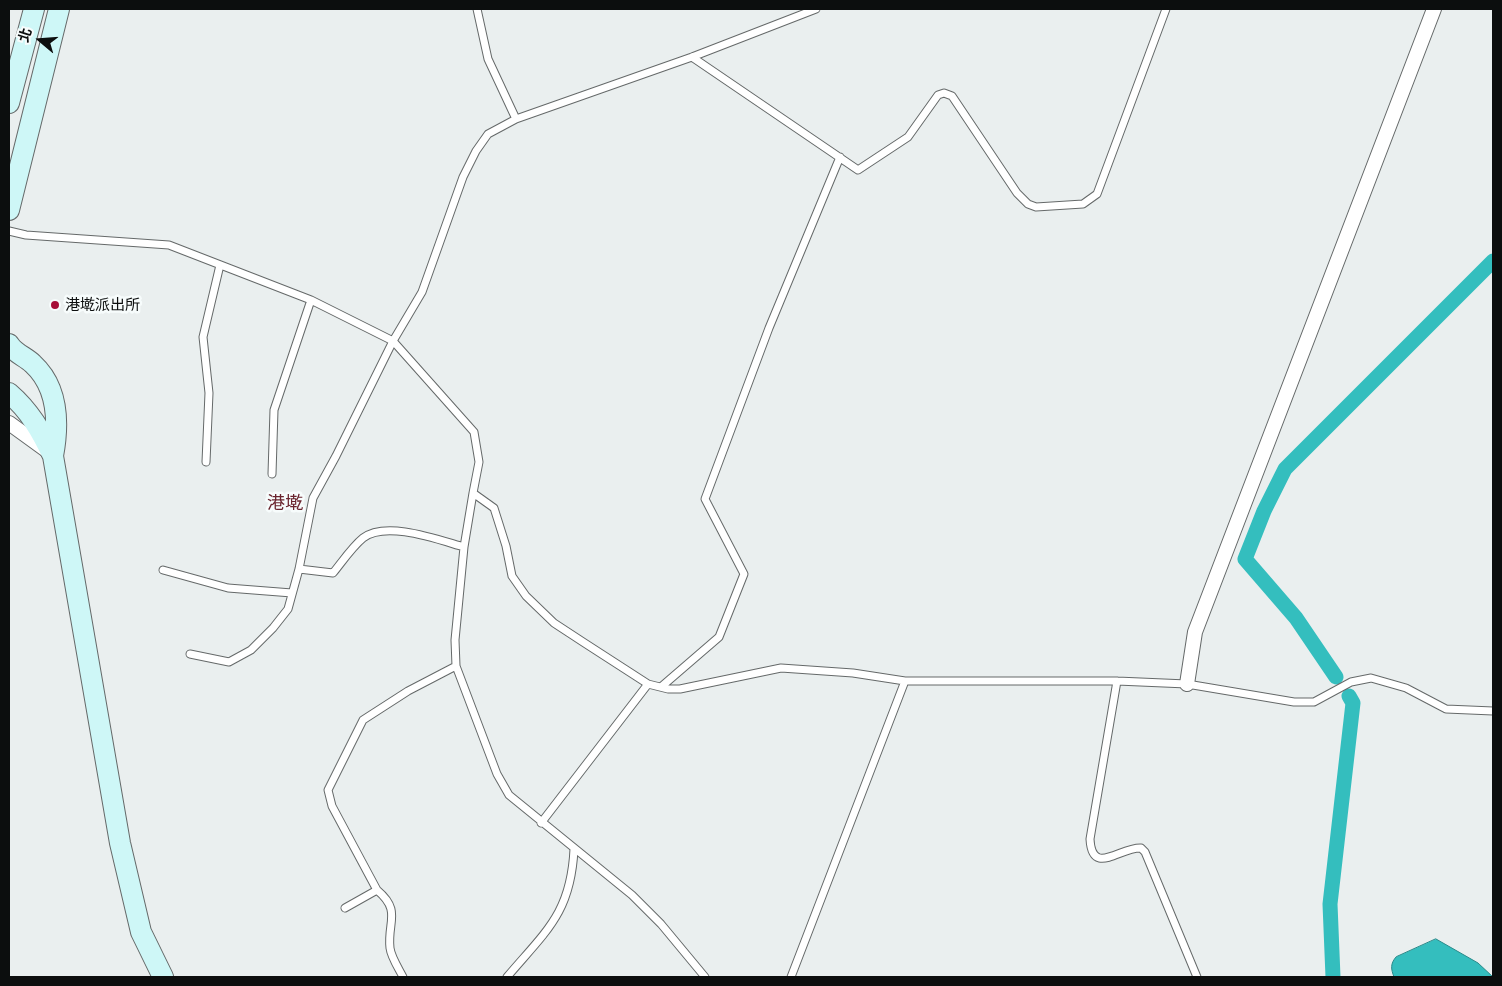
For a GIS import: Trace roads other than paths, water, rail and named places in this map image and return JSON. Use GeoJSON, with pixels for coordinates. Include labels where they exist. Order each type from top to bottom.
{"type":"FeatureCollection","features":[{"type":"Feature","properties":{"kind":"main road"},"geometry":{"type":"LineString","coordinates":[[9,103],[34,9]]}},
{"type":"Feature","properties":{"kind":"main road"},"geometry":{"type":"LineString","coordinates":[[9,210],[59,9]]}},
{"type":"Feature","properties":{"kind":"main road"},"geometry":{"type":"LineString","coordinates":[[10,347],[33,364],[46,379],[53,398],[58,428],[54,456],[120,844],[141,932],[163,977]]}},
{"type":"Feature","properties":{"kind":"main road"},"geometry":{"type":"LineString","coordinates":[[9,393],[24,406],[35,420],[54,456]]}},
{"type":"Feature","properties":{"kind":"street"},"geometry":{"type":"LineString","coordinates":[[1187,684],[1195,632],[1434,9]]}},
{"type":"Feature","properties":{"kind":"street"},"geometry":{"type":"LineString","coordinates":[[9,423],[54,456]]}},
{"type":"Feature","properties":{"kind":"lane"},"geometry":{"type":"LineString","coordinates":[[477,9],[488,59],[516,119]]}},
{"type":"Feature","properties":{"kind":"lane"},"geometry":{"type":"LineString","coordinates":[[190,654],[229,662],[251,650],[273,628],[288,609],[299,569],[313,498],[336,456],[392,341],[422,292],[462,177],[488,134],[516,119],[692,57],[816,9]]}},
{"type":"Feature","properties":{"kind":"lane"},"geometry":{"type":"LineString","coordinates":[[692,57],[858,170],[908,137],[938,95],[944,93],[952,96],[1017,193],[1028,204],[1036,207],[1082,204],[1097,194],[1166,9]]}},
{"type":"Feature","properties":{"kind":"lane"},"geometry":{"type":"LineString","coordinates":[[661,687],[719,637],[744,574],[704,499],[769,328],[840,158]]}},
{"type":"Feature","properties":{"kind":"lane"},"geometry":{"type":"LineString","coordinates":[[9,231],[26,235],[169,245],[311,300],[392,341],[474,432],[479,462],[464,547],[455,640],[456,666],[497,774],[509,796],[632,895],[661,924],[705,977]]}},
{"type":"Feature","properties":{"kind":"lane"},"geometry":{"type":"LineString","coordinates":[[206,462],[209,393],[203,337],[220,265]]}},
{"type":"Feature","properties":{"kind":"lane"},"geometry":{"type":"LineString","coordinates":[[272,474],[274,410],[311,300]]}},
{"type":"Feature","properties":{"kind":"lane"},"geometry":{"type":"LineString","coordinates":[[473,493],[494,508],[506,546],[512,576],[526,596],[554,623],[648,684],[661,687],[680,689],[782,668],[852,673],[905,681],[1116,681],[1187,684],[1294,702],[1314,702],[1352,682],[1371,678],[1406,688],[1446,709],[1493,711]]}},
{"type":"Feature","properties":{"kind":"lane"},"geometry":{"type":"LineString","coordinates":[[299,569],[333,573],[363,538],[372,533],[404,530],[464,547]]}},
{"type":"Feature","properties":{"kind":"lane"},"geometry":{"type":"LineString","coordinates":[[163,570],[228,588],[292,593]]}},
{"type":"Feature","properties":{"kind":"lane"},"geometry":{"type":"LineString","coordinates":[[403,977],[390,949],[394,914],[386,898],[377,890],[332,806],[328,790],[363,720],[408,692],[456,666]]}},
{"type":"Feature","properties":{"kind":"lane"},"geometry":{"type":"LineString","coordinates":[[791,977],[905,681]]}},
{"type":"Feature","properties":{"kind":"lane"},"geometry":{"type":"LineString","coordinates":[[1116,681],[1090,839],[1091,851],[1096,857],[1104,859],[1134,847],[1141,848],[1197,977]]}},
{"type":"Feature","properties":{"kind":"lane"},"geometry":{"type":"LineString","coordinates":[[541,823],[648,684]]}},
{"type":"Feature","properties":{"kind":"lane"},"geometry":{"type":"LineString","coordinates":[[507,977],[550,928],[563,906],[572,875],[574,849]]}},
{"type":"Feature","properties":{"kind":"lane"},"geometry":{"type":"LineString","coordinates":[[344,908],[377,890]]}},
{"type":"Feature","properties":{"kind":"water"},"geometry":{"type":"Polygon","coordinates":[[[1436,939],[1478,963],[1493,977],[1394,977],[1392,967],[1396,957],[1436,939]]]}},
{"type":"Feature","properties":{"kind":"waterway"},"geometry":{"type":"LineString","coordinates":[[1336,677],[1296,618],[1245,559],[1264,511],[1285,469],[1493,261]]}},
{"type":"Feature","properties":{"kind":"waterway"},"geometry":{"type":"LineString","coordinates":[[1333,977],[1330,904],[1353,703],[1349,696]]}},
{"type":"Feature","properties":{"kind":"place","name":"港墘派出所"},"geometry":{"type":"Point","coordinates":[55,305]}},
{"type":"Feature","properties":{"kind":"district","name":"港墘"},"geometry":{"type":"Point","coordinates":[285,504]}}]}
